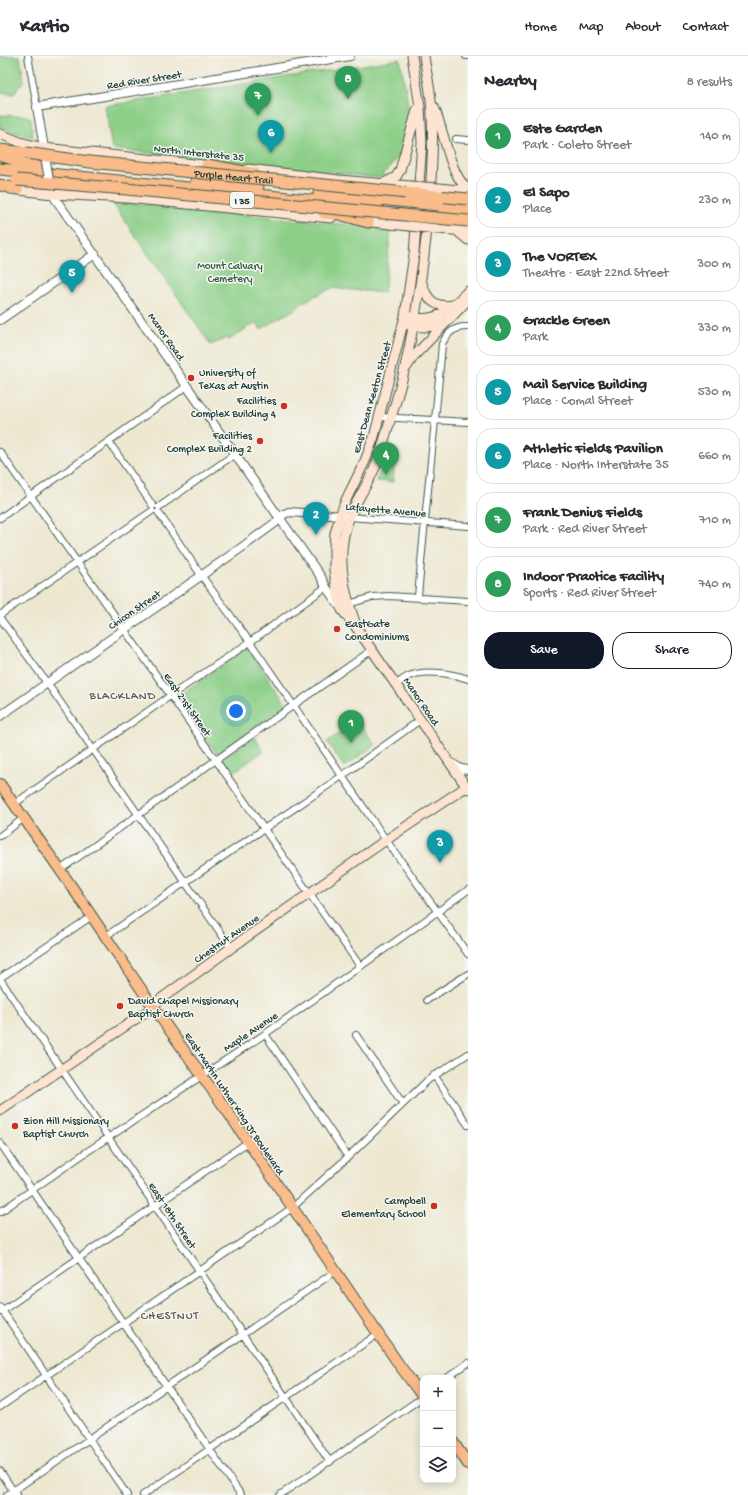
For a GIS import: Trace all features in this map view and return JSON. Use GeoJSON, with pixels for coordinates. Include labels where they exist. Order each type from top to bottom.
{"type":"FeatureCollection","features":[{"type":"Feature","properties":{"kind":"highway","name":"Purple Heart Trail"},"geometry":{"type":"LineString","coordinates":[[0,150],[90,162],[468,199]]}},
{"type":"Feature","properties":{"kind":"highway"},"geometry":{"type":"LineString","coordinates":[[0,155],[38,167]]}},
{"type":"Feature","properties":{"kind":"highway","name":"Purple Heart Trail"},"geometry":{"type":"LineString","coordinates":[[0,163],[227,183],[395,201],[409,206]]}},
{"type":"Feature","properties":{"kind":"highway"},"geometry":{"type":"LineString","coordinates":[[207,165],[395,201]]}},
{"type":"Feature","properties":{"kind":"highway","name":"Purple Heart Trail"},"geometry":{"type":"LineString","coordinates":[[0,169],[256,194],[409,206],[438,209],[468,215]]}},
{"type":"Feature","properties":{"kind":"highway"},"geometry":{"type":"LineString","coordinates":[[0,179],[17,184]]}},
{"type":"Feature","properties":{"kind":"highway","name":"Purple Heart Trail"},"geometry":{"type":"LineString","coordinates":[[17,184],[126,189],[468,221]]}},
{"type":"Feature","properties":{"kind":"highway"},"geometry":{"type":"LineString","coordinates":[[0,186],[17,184]]}},
{"type":"Feature","properties":{"kind":"highway"},"geometry":{"type":"LineString","coordinates":[[256,194],[324,213],[339,214],[368,222]]}},
{"type":"Feature","properties":{"kind":"highway","name":"Purple Heart Trail"},"geometry":{"type":"LineString","coordinates":[[438,209],[468,207]]}},
{"type":"Feature","properties":{"kind":"main road","name":"East Dean Keeton Street"},"geometry":{"type":"LineString","coordinates":[[356,627],[335,584],[333,559],[335,533],[340,516],[365,461],[380,417],[404,320],[414,254],[422,142],[420,107],[412,56]]}},
{"type":"Feature","properties":{"kind":"main road","name":"East Dean Keeton Street"},"geometry":{"type":"LineString","coordinates":[[345,607],[341,558],[344,534],[349,517],[376,465],[391,417],[415,322],[422,282],[432,171],[431,100],[424,56]]}},
{"type":"Feature","properties":{"kind":"main road"},"geometry":{"type":"LineString","coordinates":[[384,183],[396,176],[400,170],[416,116],[416,82]]}},
{"type":"Feature","properties":{"kind":"main road"},"geometry":{"type":"LineString","coordinates":[[431,100],[437,113],[456,173],[468,190]]}},
{"type":"Feature","properties":{"kind":"main road","name":"North Interstate 35"},"geometry":{"type":"LineString","coordinates":[[0,134],[44,152],[207,165],[339,180],[468,190]]}},
{"type":"Feature","properties":{"kind":"main road"},"geometry":{"type":"LineString","coordinates":[[0,189],[17,184],[126,198],[468,231]]}},
{"type":"Feature","properties":{"kind":"main road"},"geometry":{"type":"LineString","coordinates":[[456,230],[468,240]]}},
{"type":"Feature","properties":{"kind":"main road"},"geometry":{"type":"LineString","coordinates":[[422,282],[426,295],[436,304],[447,306],[454,305]]}},
{"type":"Feature","properties":{"kind":"main road"},"geometry":{"type":"LineString","coordinates":[[415,322],[432,319],[442,315],[468,291]]}},
{"type":"Feature","properties":{"kind":"main road"},"geometry":{"type":"LineString","coordinates":[[402,378],[408,364],[447,320],[468,300]]}},
{"type":"Feature","properties":{"kind":"main road"},"geometry":{"type":"LineString","coordinates":[[404,320],[431,327],[447,320]]}},
{"type":"Feature","properties":{"kind":"main road","name":"Manor Road"},"geometry":{"type":"LineString","coordinates":[[356,627],[468,787]]}},
{"type":"Feature","properties":{"kind":"main road","name":"East Martin Luther King Jr Boulevard"},"geometry":{"type":"LineString","coordinates":[[0,784],[420,1393]]}},
{"type":"Feature","properties":{"kind":"main road","name":"Chestnut Avenue"},"geometry":{"type":"LineString","coordinates":[[0,1111],[63,1070],[231,948],[386,840],[468,787]]}},
{"type":"Feature","properties":{"kind":"main road"},"geometry":{"type":"LineString","coordinates":[[456,1446],[468,1464]]}},
{"type":"Feature","properties":{"kind":"street"},"geometry":{"type":"LineString","coordinates":[[28,56],[37,107]]}},
{"type":"Feature","properties":{"kind":"street","name":"Red River Street"},"geometry":{"type":"LineString","coordinates":[[37,107],[350,56]]}},
{"type":"Feature","properties":{"kind":"street","name":"Manor Road"},"geometry":{"type":"LineString","coordinates":[[37,107],[51,189],[321,576],[326,587],[345,607]]}},
{"type":"Feature","properties":{"kind":"street"},"geometry":{"type":"LineString","coordinates":[[456,139],[468,140]]}},
{"type":"Feature","properties":{"kind":"street"},"geometry":{"type":"LineString","coordinates":[[0,320],[95,254]]}},
{"type":"Feature","properties":{"kind":"street"},"geometry":{"type":"LineString","coordinates":[[418,597],[442,344],[445,337],[456,328],[468,327]]}},
{"type":"Feature","properties":{"kind":"street"},"geometry":{"type":"LineString","coordinates":[[0,518],[187,386]]}},
{"type":"Feature","properties":{"kind":"street"},"geometry":{"type":"LineString","coordinates":[[380,417],[468,422]]}},
{"type":"Feature","properties":{"kind":"street"},"geometry":{"type":"LineString","coordinates":[[109,442],[201,575],[294,704],[386,840],[468,954]]}},
{"type":"Feature","properties":{"kind":"street","name":"East 21st Street"},"geometry":{"type":"LineString","coordinates":[[0,452],[360,966]]}},
{"type":"Feature","properties":{"kind":"street"},"geometry":{"type":"LineString","coordinates":[[231,948],[0,617],[235,454]]}},
{"type":"Feature","properties":{"kind":"street","name":"Lafayette Avenue"},"geometry":{"type":"LineString","coordinates":[[280,518],[289,512],[468,526]]}},
{"type":"Feature","properties":{"kind":"street","name":"Chicon Street"},"geometry":{"type":"LineString","coordinates":[[0,716],[280,518]]}},
{"type":"Feature","properties":{"kind":"street"},"geometry":{"type":"LineString","coordinates":[[14,804],[250,642],[326,587]]}},
{"type":"Feature","properties":{"kind":"street"},"geometry":{"type":"LineString","coordinates":[[345,607],[380,596],[468,601]]}},
{"type":"Feature","properties":{"kind":"street"},"geometry":{"type":"LineString","coordinates":[[60,870],[372,650]]}},
{"type":"Feature","properties":{"kind":"street"},"geometry":{"type":"LineString","coordinates":[[396,684],[408,676],[431,673],[447,674],[468,679]]}},
{"type":"Feature","properties":{"kind":"street"},"geometry":{"type":"LineString","coordinates":[[106,936],[342,776],[420,720]]}},
{"type":"Feature","properties":{"kind":"street"},"geometry":{"type":"LineString","coordinates":[[450,763],[461,769],[468,770]]}},
{"type":"Feature","properties":{"kind":"street"},"geometry":{"type":"LineString","coordinates":[[0,836],[24,818]]}},
{"type":"Feature","properties":{"kind":"street","name":"Maple Avenue"},"geometry":{"type":"LineString","coordinates":[[0,1212],[108,1138],[265,1034],[468,890]]}},
{"type":"Feature","properties":{"kind":"street"},"geometry":{"type":"LineString","coordinates":[[0,979],[92,916]]}},
{"type":"Feature","properties":{"kind":"street"},"geometry":{"type":"LineString","coordinates":[[428,1000],[468,974]]}},
{"type":"Feature","properties":{"kind":"street","name":"East 18th Street"},"geometry":{"type":"LineString","coordinates":[[0,979],[330,1462]]}},
{"type":"Feature","properties":{"kind":"street"},"geometry":{"type":"LineString","coordinates":[[265,1034],[348,1157]]}},
{"type":"Feature","properties":{"kind":"street"},"geometry":{"type":"LineString","coordinates":[[356,1035],[403,1104]]}},
{"type":"Feature","properties":{"kind":"street"},"geometry":{"type":"LineString","coordinates":[[0,1407],[292,1208],[434,1075],[468,1054]]}},
{"type":"Feature","properties":{"kind":"street"},"geometry":{"type":"LineString","coordinates":[[434,1075],[468,1125]]}},
{"type":"Feature","properties":{"kind":"street"},"geometry":{"type":"LineString","coordinates":[[127,1495],[1,1310],[79,1259],[248,1142]]}},
{"type":"Feature","properties":{"kind":"street"},"geometry":{"type":"LineString","coordinates":[[0,1143],[241,1495]]}},
{"type":"Feature","properties":{"kind":"street"},"geometry":{"type":"LineString","coordinates":[[7,1495],[15,1493],[166,1386],[336,1271]]}},
{"type":"Feature","properties":{"kind":"street"},"geometry":{"type":"LineString","coordinates":[[143,1495],[378,1334]]}},
{"type":"Feature","properties":{"kind":"street"},"geometry":{"type":"LineString","coordinates":[[452,1375],[468,1364]]}},
{"type":"Feature","properties":{"kind":"street"},"geometry":{"type":"LineString","coordinates":[[280,1495],[420,1399]]}},
{"type":"Feature","properties":{"kind":"street"},"geometry":{"type":"LineString","coordinates":[[0,1471],[15,1493]]}},
{"type":"Feature","properties":{"kind":"green space"},"geometry":{"type":"Polygon","coordinates":[[[0,56],[20,56],[24,81],[13,94],[0,92],[0,56]]]}},
{"type":"Feature","properties":{"kind":"green space"},"geometry":{"type":"Polygon","coordinates":[[[400,59],[408,105],[408,129],[402,151],[380,178],[112,149],[105,106],[400,59]]]}},
{"type":"Feature","properties":{"kind":"green space"},"geometry":{"type":"Polygon","coordinates":[[[0,115],[27,116],[31,119],[33,137],[18,134],[0,127],[0,115]]]}},
{"type":"Feature","properties":{"kind":"green space","name":"Mount Calvary Cemetery"},"geometry":{"type":"Polygon","coordinates":[[[111,201],[391,229],[384,293],[332,288],[311,298],[299,305],[298,308],[261,329],[256,322],[229,340],[226,338],[211,345],[111,201]]]}},
{"type":"Feature","properties":{"kind":"green space"},"geometry":{"type":"Polygon","coordinates":[[[390,456],[395,458],[393,482],[376,481],[381,468],[390,456]]]}},
{"type":"Feature","properties":{"kind":"green space"},"geometry":{"type":"Polygon","coordinates":[[[247,648],[287,705],[217,754],[178,700],[178,696],[247,648]]]}},
{"type":"Feature","properties":{"kind":"green space"},"geometry":{"type":"Polygon","coordinates":[[[358,720],[375,745],[344,767],[327,742],[358,720]]]}},
{"type":"Feature","properties":{"kind":"green space"},"geometry":{"type":"Polygon","coordinates":[[[254,737],[264,751],[232,773],[222,759],[254,737]]]}},
{"type":"Feature","properties":{"kind":"place","name":"Indoor Practice Facility"},"geometry":{"type":"Point","coordinates":[348,99]}},
{"type":"Feature","properties":{"kind":"place","name":"Frank Denius Fields"},"geometry":{"type":"Point","coordinates":[258,116]}},
{"type":"Feature","properties":{"kind":"place","name":"Athletic Fields Pavilion"},"geometry":{"type":"Point","coordinates":[271,153]}},
{"type":"Feature","properties":{"kind":"place","name":"Mail Service Building"},"geometry":{"type":"Point","coordinates":[72,293]}},
{"type":"Feature","properties":{"kind":"place","name":"University of Texas at Austin"},"geometry":{"type":"Point","coordinates":[191,378]}},
{"type":"Feature","properties":{"kind":"place","name":"Facilities Complex Building 4"},"geometry":{"type":"Point","coordinates":[284,406]}},
{"type":"Feature","properties":{"kind":"place","name":"Facilities Complex Building 2"},"geometry":{"type":"Point","coordinates":[260,441]}},
{"type":"Feature","properties":{"kind":"place","name":"Grackle Green"},"geometry":{"type":"Point","coordinates":[386,475]}},
{"type":"Feature","properties":{"kind":"place","name":"El Sapo"},"geometry":{"type":"Point","coordinates":[316,535]}},
{"type":"Feature","properties":{"kind":"place","name":"EastGate Condominiums"},"geometry":{"type":"Point","coordinates":[337,629]}},
{"type":"Feature","properties":{"kind":"place","name":"Este Garden"},"geometry":{"type":"Point","coordinates":[351,743]}},
{"type":"Feature","properties":{"kind":"place","name":"The VORTEX"},"geometry":{"type":"Point","coordinates":[440,863]}},
{"type":"Feature","properties":{"kind":"place","name":"David Chapel Missionary Baptist Church"},"geometry":{"type":"Point","coordinates":[120,1006]}},
{"type":"Feature","properties":{"kind":"place","name":"Zion Hill Missionary Baptist Church"},"geometry":{"type":"Point","coordinates":[15,1126]}},
{"type":"Feature","properties":{"kind":"place","name":"Campbell Elementary School"},"geometry":{"type":"Point","coordinates":[434,1206]}},
{"type":"Feature","properties":{"kind":"district","name":"BLACKLAND"},"geometry":{"type":"Point","coordinates":[123,695]}},
{"type":"Feature","properties":{"kind":"district","name":"CHESTNUT"},"geometry":{"type":"Point","coordinates":[170,1315]}}]}
